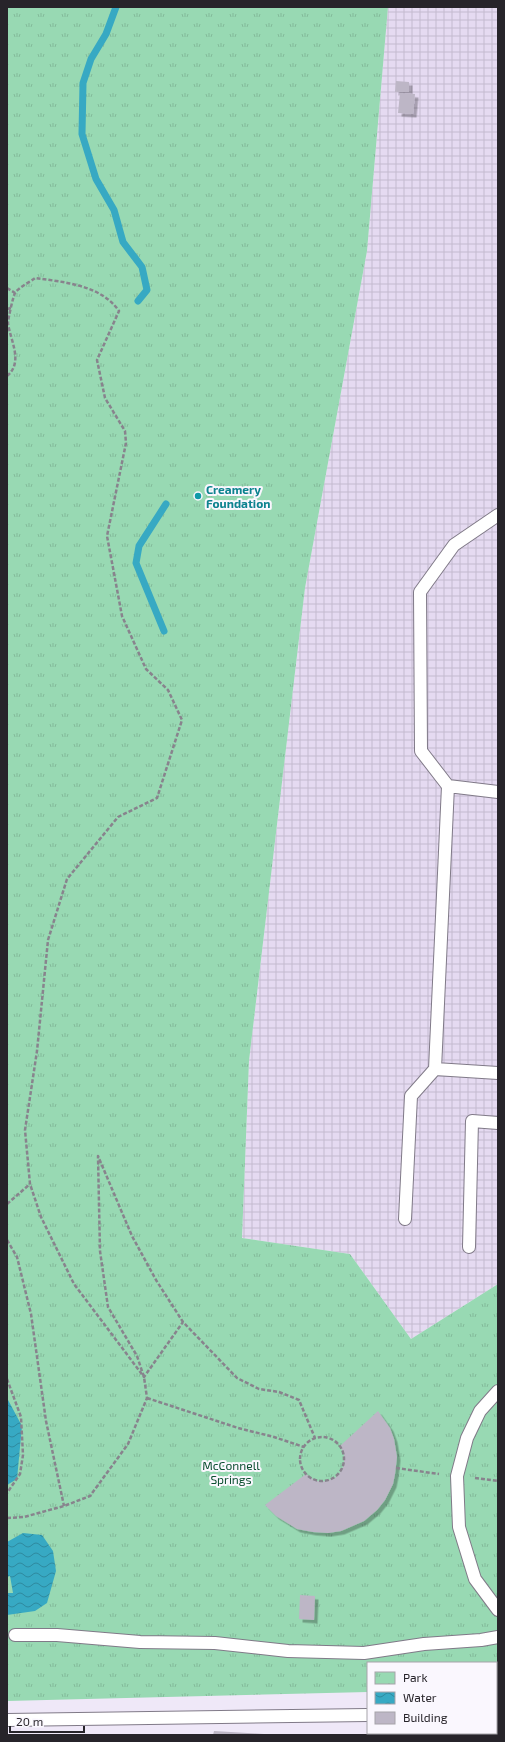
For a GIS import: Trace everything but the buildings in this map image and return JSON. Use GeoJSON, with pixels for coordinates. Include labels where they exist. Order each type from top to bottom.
{"type":"FeatureCollection","features":[{"type":"Feature","properties":{"kind":"lane"},"geometry":{"type":"LineString","coordinates":[[405,1220],[411,1096],[435,1069],[448,786],[420,751],[420,592],[454,544],[498,515]]}},
{"type":"Feature","properties":{"kind":"lane"},"geometry":{"type":"LineString","coordinates":[[448,786],[498,792]]}},
{"type":"Feature","properties":{"kind":"lane"},"geometry":{"type":"LineString","coordinates":[[435,1069],[498,1072]]}},
{"type":"Feature","properties":{"kind":"lane"},"geometry":{"type":"LineString","coordinates":[[469,1247],[472,1121],[498,1123]]}},
{"type":"Feature","properties":{"kind":"lane"},"geometry":{"type":"LineString","coordinates":[[498,1391],[480,1410],[467,1438],[457,1476],[459,1527],[475,1579],[498,1610]]}},
{"type":"Feature","properties":{"kind":"lane"},"geometry":{"type":"LineString","coordinates":[[15,1635],[58,1635],[140,1642],[215,1643],[288,1651],[364,1653],[424,1644],[482,1640],[498,1637]]}},
{"type":"Feature","properties":{"kind":"lane"},"geometry":{"type":"LineString","coordinates":[[7,1720],[367,1716]]}},
{"type":"Feature","properties":{"kind":"path"},"geometry":{"type":"LineString","coordinates":[[7,376],[12,372],[15,363],[14,348],[8,322],[15,293],[35,278],[74,284],[112,302],[119,311],[97,360],[105,398],[125,431],[126,443],[107,536],[122,616],[146,669],[168,690],[182,720],[157,798],[118,817],[67,879],[48,940],[37,1051],[25,1130],[30,1184],[41,1217],[74,1284],[144,1377]]}},
{"type":"Feature","properties":{"kind":"path"},"geometry":{"type":"LineString","coordinates":[[7,288],[15,293]]}},
{"type":"Feature","properties":{"kind":"path"},"geometry":{"type":"LineString","coordinates":[[7,309],[11,308]]}},
{"type":"Feature","properties":{"kind":"path"},"geometry":{"type":"LineString","coordinates":[[7,1518],[24,1517],[64,1506],[90,1496],[128,1444],[147,1398],[144,1377],[137,1356],[108,1307],[100,1250],[98,1156],[132,1236],[156,1280],[183,1322],[237,1378],[259,1389],[279,1392],[299,1400],[315,1438]]}},
{"type":"Feature","properties":{"kind":"path"},"geometry":{"type":"LineString","coordinates":[[7,1204],[30,1184]]}},
{"type":"Feature","properties":{"kind":"path"},"geometry":{"type":"LineString","coordinates":[[7,1240],[17,1257],[31,1314],[46,1422],[64,1506]]}},
{"type":"Feature","properties":{"kind":"path"},"geometry":{"type":"LineString","coordinates":[[144,1377],[183,1322]]}},
{"type":"Feature","properties":{"kind":"path"},"geometry":{"type":"LineString","coordinates":[[7,1379],[21,1417],[23,1454],[20,1474],[7,1493]]}},
{"type":"Feature","properties":{"kind":"path"},"geometry":{"type":"LineString","coordinates":[[147,1398],[238,1428],[274,1437],[304,1447]]}},
{"type":"Feature","properties":{"kind":"path"},"geometry":{"type":"LineString","coordinates":[[315,1438],[329,1438],[335,1441],[343,1450],[344,1465],[339,1474],[335,1478],[321,1482],[314,1480],[306,1474],[300,1461],[301,1453],[304,1447],[309,1441],[315,1438]]}},
{"type":"Feature","properties":{"kind":"path"},"geometry":{"type":"LineString","coordinates":[[396,1468],[439,1474]]}},
{"type":"Feature","properties":{"kind":"path"},"geometry":{"type":"LineString","coordinates":[[471,1478],[498,1481]]}},
{"type":"Feature","properties":{"kind":"shaded area"},"geometry":{"type":"Polygon","coordinates":[[[388,7],[498,7],[498,1284],[411,1339],[350,1254],[242,1238],[249,1061],[305,588],[367,251],[388,7]]]}},
{"type":"Feature","properties":{"kind":"green space","name":"McConnell Springs"},"geometry":{"type":"Polygon","coordinates":[[[7,7],[388,7],[367,251],[305,588],[249,1061],[242,1238],[350,1254],[411,1339],[498,1284],[498,1689],[497,1662],[367,1662],[367,1692],[7,1701],[7,7]]]}},
{"type":"Feature","properties":{"kind":"water"},"geometry":{"type":"Polygon","coordinates":[[[7,1398],[22,1426],[17,1479],[7,1485],[7,1398]]]}},
{"type":"Feature","properties":{"kind":"water"},"geometry":{"type":"Polygon","coordinates":[[[23,1533],[42,1535],[53,1551],[56,1571],[47,1603],[35,1611],[7,1615],[7,1593],[13,1593],[10,1576],[7,1577],[7,1542],[23,1533]]]}},
{"type":"Feature","properties":{"kind":"waterway"},"geometry":{"type":"LineString","coordinates":[[116,7],[106,34],[91,59],[83,83],[82,134],[96,179],[114,210],[123,242],[142,267],[147,290],[138,301]]}},
{"type":"Feature","properties":{"kind":"waterway"},"geometry":{"type":"LineString","coordinates":[[164,631],[136,563],[139,546],[166,504]]}},
{"type":"Feature","properties":{"kind":"place","name":"Creamery Foundation"},"geometry":{"type":"Point","coordinates":[198,496]}}]}
